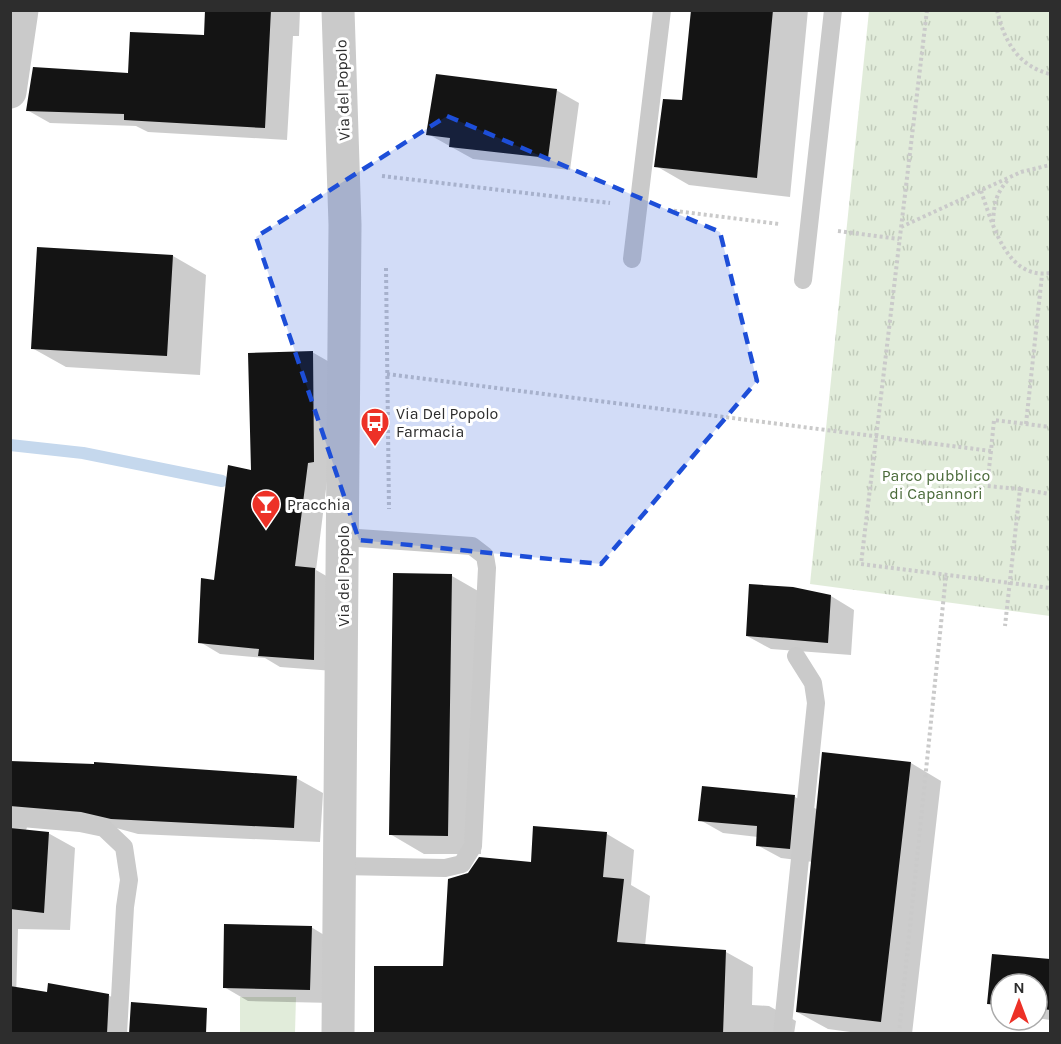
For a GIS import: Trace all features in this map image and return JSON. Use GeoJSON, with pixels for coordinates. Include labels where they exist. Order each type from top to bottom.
{"type":"FeatureCollection","features":[{"type":"Feature","properties":{"kind":"street"},"geometry":{"type":"LineString","coordinates":[[10,92],[22,10]]}},
{"type":"Feature","properties":{"kind":"street","name":"Via del Popolo"},"geometry":{"type":"LineString","coordinates":[[338,10],[344,191],[344,537],[338,1034]]}},
{"type":"Feature","properties":{"kind":"lane"},"geometry":{"type":"LineString","coordinates":[[632,260],[662,10]]}},
{"type":"Feature","properties":{"kind":"lane"},"geometry":{"type":"LineString","coordinates":[[803,280],[833,10]]}},
{"type":"Feature","properties":{"kind":"lane"},"geometry":{"type":"LineString","coordinates":[[340,866],[445,868],[462,864],[473,846],[487,568],[485,556],[472,546],[344,537]]}},
{"type":"Feature","properties":{"kind":"lane"},"geometry":{"type":"LineString","coordinates":[[782,1034],[816,703],[813,683],[796,656]]}},
{"type":"Feature","properties":{"kind":"lane"},"geometry":{"type":"LineString","coordinates":[[10,817],[104,828],[124,847],[129,880],[125,907],[118,1034]]}},
{"type":"Feature","properties":{"kind":"path"},"geometry":{"type":"LineString","coordinates":[[927,10],[861,564],[1050,588]]}},
{"type":"Feature","properties":{"kind":"path"},"geometry":{"type":"LineString","coordinates":[[997,10],[1003,36],[1017,56],[1037,70],[1050,74]]}},
{"type":"Feature","properties":{"kind":"path"},"geometry":{"type":"LineString","coordinates":[[900,228],[1011,177],[1050,165]]}},
{"type":"Feature","properties":{"kind":"path"},"geometry":{"type":"LineString","coordinates":[[370,175],[899,239]]}},
{"type":"Feature","properties":{"kind":"path"},"geometry":{"type":"LineString","coordinates":[[993,224],[994,205],[999,190],[1011,177]]}},
{"type":"Feature","properties":{"kind":"path"},"geometry":{"type":"LineString","coordinates":[[981,191],[1000,243],[1012,258],[1029,271],[1042,275],[1050,273]]}},
{"type":"Feature","properties":{"kind":"path"},"geometry":{"type":"LineString","coordinates":[[1026,424],[1042,275]]}},
{"type":"Feature","properties":{"kind":"path"},"geometry":{"type":"LineString","coordinates":[[389,509],[387,374],[991,451]]}},
{"type":"Feature","properties":{"kind":"path"},"geometry":{"type":"LineString","coordinates":[[1050,427],[994,420],[987,486],[1050,494]]}},
{"type":"Feature","properties":{"kind":"path"},"geometry":{"type":"LineString","coordinates":[[1005,626],[1020,489]]}},
{"type":"Feature","properties":{"kind":"path"},"geometry":{"type":"LineString","coordinates":[[899,1034],[946,575]]}},
{"type":"Feature","properties":{"kind":"highlighted area"},"geometry":{"type":"Polygon","coordinates":[[[447,116],[720,232],[757,381],[601,564],[359,540],[256,237],[447,116]]]}},
{"type":"Feature","properties":{"kind":"green space","name":"Parco pubblico di Capannori"},"geometry":{"type":"Polygon","coordinates":[[[869,11],[1050,11],[1050,616],[810,584],[869,11]]]}},
{"type":"Feature","properties":{"kind":"green space"},"geometry":{"type":"Polygon","coordinates":[[[240,997],[296,997],[295,1033],[240,1033],[240,997]]]}},
{"type":"Feature","properties":{"kind":"building"},"geometry":{"type":"Polygon","coordinates":[[[205,10],[271,10],[265,128],[124,120],[124,114],[26,111],[33,67],[128,73],[130,32],[204,35],[205,10]]]}},
{"type":"Feature","properties":{"kind":"building"},"geometry":{"type":"Polygon","coordinates":[[[691,10],[773,10],[757,178],[654,167],[663,99],[682,100],[691,10]]]}},
{"type":"Feature","properties":{"kind":"building"},"geometry":{"type":"Polygon","coordinates":[[[436,74],[557,89],[548,158],[449,147],[450,138],[426,135],[436,74]]]}},
{"type":"Feature","properties":{"kind":"building"},"geometry":{"type":"Polygon","coordinates":[[[37,247],[173,255],[167,356],[31,349],[37,247]]]}},
{"type":"Feature","properties":{"kind":"building"},"geometry":{"type":"Polygon","coordinates":[[[313,351],[314,462],[308,463],[295,566],[315,568],[314,660],[258,656],[259,649],[198,643],[201,578],[214,580],[228,465],[251,470],[248,353],[313,351]]]}},
{"type":"Feature","properties":{"kind":"building"},"geometry":{"type":"Polygon","coordinates":[[[393,573],[452,574],[448,836],[389,835],[393,573]]]}},
{"type":"Feature","properties":{"kind":"building"},"geometry":{"type":"Polygon","coordinates":[[[749,584],[793,587],[831,595],[828,643],[746,636],[749,584]]]}},
{"type":"Feature","properties":{"kind":"building"},"geometry":{"type":"Polygon","coordinates":[[[822,752],[911,762],[881,1022],[796,1012],[822,752]]]}},
{"type":"Feature","properties":{"kind":"building"},"geometry":{"type":"Polygon","coordinates":[[[10,761],[94,764],[94,762],[297,776],[294,828],[111,819],[81,812],[10,806],[10,761]]]}},
{"type":"Feature","properties":{"kind":"building"},"geometry":{"type":"Polygon","coordinates":[[[702,786],[795,795],[790,849],[756,846],[757,826],[698,821],[702,786]]]}},
{"type":"Feature","properties":{"kind":"building"},"geometry":{"type":"Polygon","coordinates":[[[533,826],[607,832],[603,877],[624,879],[617,942],[726,950],[723,1034],[374,1034],[374,966],[443,966],[448,879],[468,873],[479,857],[531,862],[533,826]]]}},
{"type":"Feature","properties":{"kind":"building"},"geometry":{"type":"Polygon","coordinates":[[[10,828],[49,832],[44,913],[10,909],[10,828]]]}},
{"type":"Feature","properties":{"kind":"building"},"geometry":{"type":"Polygon","coordinates":[[[224,924],[312,926],[310,990],[223,988],[224,924]]]}},
{"type":"Feature","properties":{"kind":"building"},"geometry":{"type":"Polygon","coordinates":[[[992,954],[1050,959],[1050,1010],[1049,972],[990,972],[992,954]]]}},
{"type":"Feature","properties":{"kind":"building"},"geometry":{"type":"Polygon","coordinates":[[[48,983],[109,994],[107,1034],[10,1034],[10,986],[47,992],[48,983]]]}},
{"type":"Feature","properties":{"kind":"building"},"geometry":{"type":"Polygon","coordinates":[[[131,1002],[207,1008],[206,1034],[129,1034],[131,1002]]]}},
{"type":"Feature","properties":{"kind":"waterway"},"geometry":{"type":"LineString","coordinates":[[10,445],[83,453],[222,481]]}},
{"type":"Feature","properties":{"kind":"place","name":"Via Del Popolo Farmacia"},"geometry":{"type":"Point","coordinates":[375,448]}},
{"type":"Feature","properties":{"kind":"place","name":"Pracchia"},"geometry":{"type":"Point","coordinates":[266,530]}}]}
